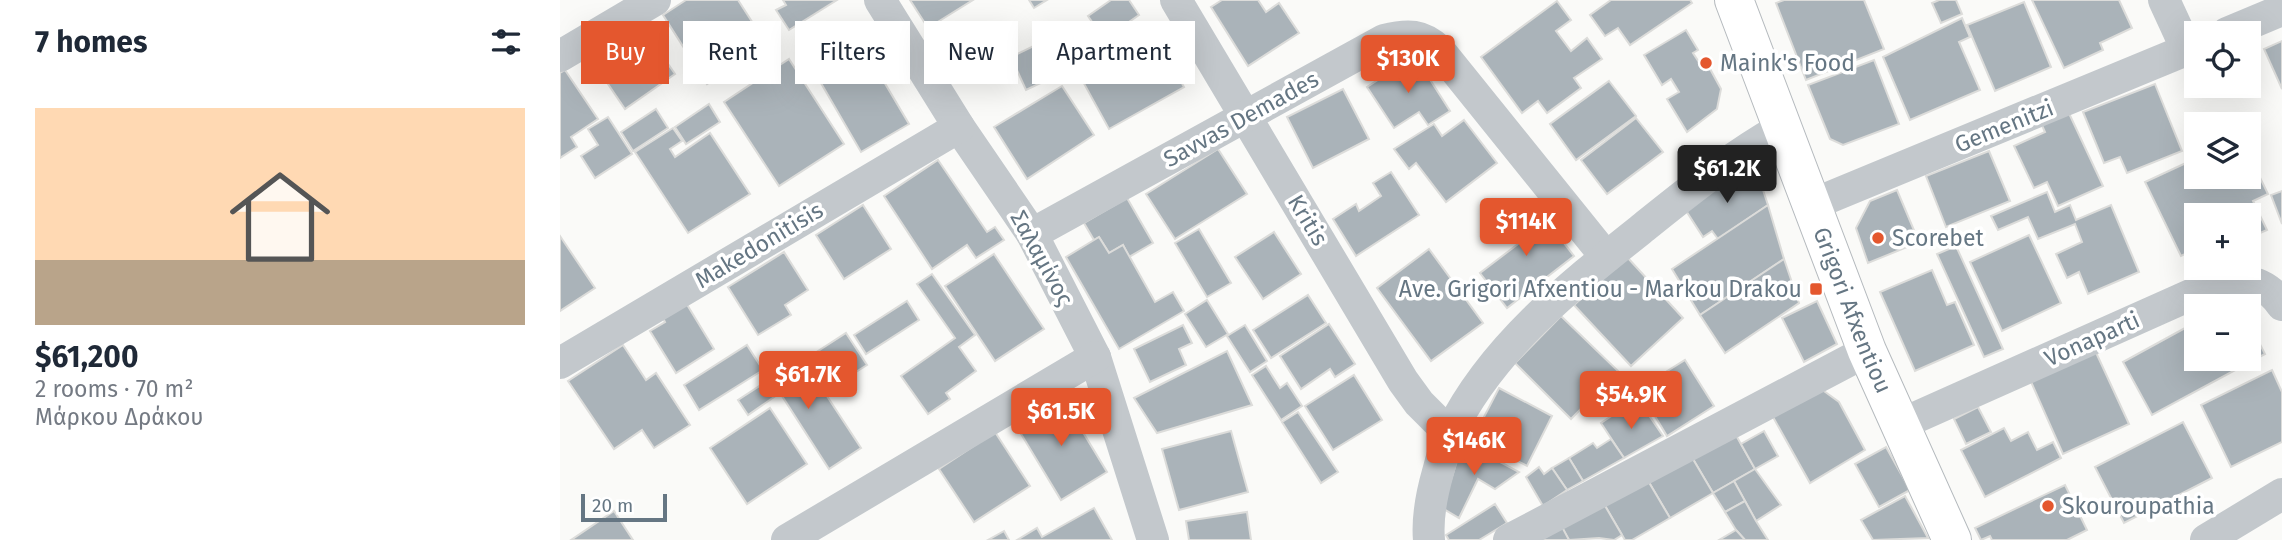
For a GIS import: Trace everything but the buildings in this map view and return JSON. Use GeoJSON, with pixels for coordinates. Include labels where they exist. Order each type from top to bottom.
{"type":"FeatureCollection","features":[{"type":"Feature","properties":{"kind":"main road","name":"Grigori Afxentiou"},"geometry":{"type":"LineString","coordinates":[[1734,0],[1867,351],[1952,540]]}},
{"type":"Feature","properties":{"kind":"street"},"geometry":{"type":"LineString","coordinates":[[560,55],[610,11],[655,0]]}},
{"type":"Feature","properties":{"kind":"street","name":"Σαλαμίνος"},"geometry":{"type":"LineString","coordinates":[[880,0],[959,127],[1032,234],[1095,357],[1153,540]]}},
{"type":"Feature","properties":{"kind":"street","name":"Kritis"},"geometry":{"type":"LineString","coordinates":[[1176,0],[1403,381],[1419,403],[1449,433]]}},
{"type":"Feature","properties":{"kind":"street"},"geometry":{"type":"LineString","coordinates":[[2164,0],[2184,34]]}},
{"type":"Feature","properties":{"kind":"street"},"geometry":{"type":"LineString","coordinates":[[2256,21],[2282,10]]}},
{"type":"Feature","properties":{"kind":"street","name":"Savvas Demades"},"geometry":{"type":"LineString","coordinates":[[1032,234],[1384,40],[1406,34],[1428,40],[1440,51],[1606,257]]}},
{"type":"Feature","properties":{"kind":"street","name":"Gemenitzi"},"geometry":{"type":"LineString","coordinates":[[1811,205],[2184,51]]}},
{"type":"Feature","properties":{"kind":"street","name":"Makedonitisis"},"geometry":{"type":"LineString","coordinates":[[560,363],[959,127]]}},
{"type":"Feature","properties":{"kind":"street"},"geometry":{"type":"LineString","coordinates":[[1429,540],[1435,485],[1449,433],[1495,363],[1531,324],[1606,257],[1718,168],[1782,128]]}},
{"type":"Feature","properties":{"kind":"street","name":"Vonaparti"},"geometry":{"type":"LineString","coordinates":[[1899,425],[2224,280],[2245,280],[2264,286],[2282,306]]}},
{"type":"Feature","properties":{"kind":"street"},"geometry":{"type":"LineString","coordinates":[[1509,540],[1867,351]]}},
{"type":"Feature","properties":{"kind":"street"},"geometry":{"type":"LineString","coordinates":[[786,540],[1095,357]]}},
{"type":"Feature","properties":{"kind":"street"},"geometry":{"type":"LineString","coordinates":[[2206,540],[2282,494]]}},
{"type":"Feature","properties":{"kind":"place","name":"Maink's Food"},"geometry":{"type":"Point","coordinates":[1706,63]}},
{"type":"Feature","properties":{"kind":"place","name":"Scorebet"},"geometry":{"type":"Point","coordinates":[1878,238]}},
{"type":"Feature","properties":{"kind":"place","name":"Ave. Grigori Afxentiou - Markou Drakou"},"geometry":{"type":"Point","coordinates":[1816,289]}},
{"type":"Feature","properties":{"kind":"place","name":"Skouroupathia"},"geometry":{"type":"Point","coordinates":[2048,506]}}]}
